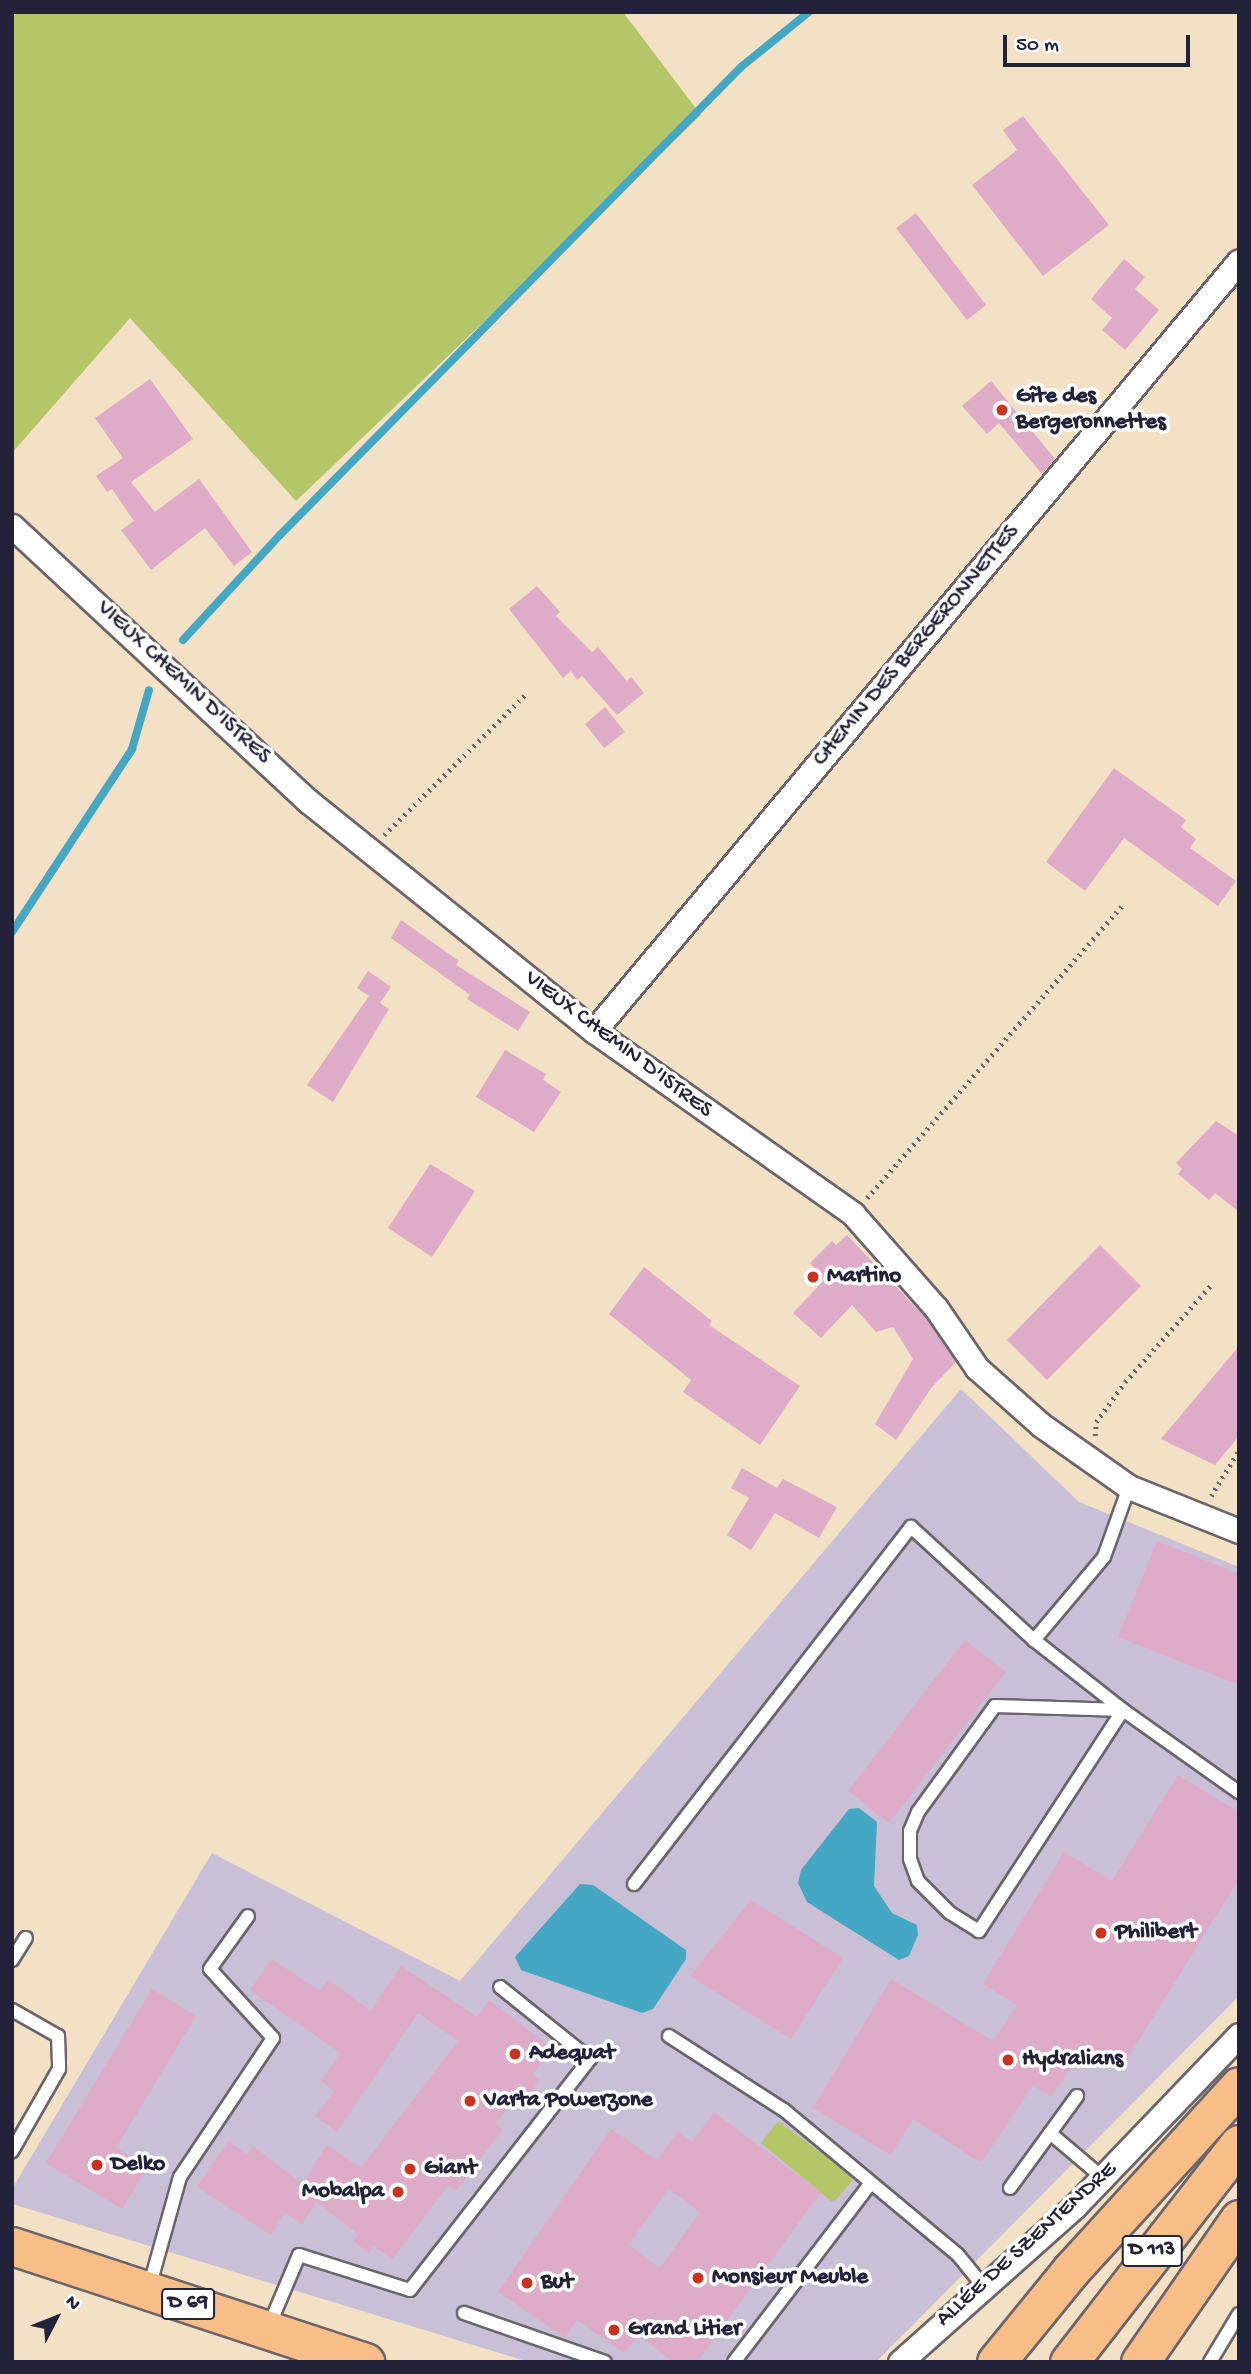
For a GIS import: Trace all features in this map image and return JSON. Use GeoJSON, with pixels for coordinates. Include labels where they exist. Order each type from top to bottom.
{"type":"FeatureCollection","features":[{"type":"Feature","properties":{"kind":"main road"},"geometry":{"type":"LineString","coordinates":[[996,2362],[1071,2270],[1239,2086]]}},
{"type":"Feature","properties":{"kind":"main road","name":"D 113"},"geometry":{"type":"LineString","coordinates":[[1069,2362],[1239,2144]]}},
{"type":"Feature","properties":{"kind":"main road","name":"D 113"},"geometry":{"type":"LineString","coordinates":[[1140,2362],[1239,2219]]}},
{"type":"Feature","properties":{"kind":"main road","name":"D 69"},"geometry":{"type":"LineString","coordinates":[[12,2246],[365,2362]]}},
{"type":"Feature","properties":{"kind":"street","name":"CHEMIN DES BERGERONNETTES"},"geometry":{"type":"LineString","coordinates":[[594,1031],[1239,261]]}},
{"type":"Feature","properties":{"kind":"street","name":"VIEUX CHEMIN D'ISTRES"},"geometry":{"type":"LineString","coordinates":[[12,526],[307,801],[594,1031],[853,1214],[936,1308],[978,1368],[1041,1425],[1129,1487],[1239,1531]]}},
{"type":"Feature","properties":{"kind":"street","name":"ALLÉE DE SZENTENDRE"},"geometry":{"type":"LineString","coordinates":[[900,2362],[1103,2178],[1239,2035]]}},
{"type":"Feature","properties":{"kind":"lane"},"geometry":{"type":"LineString","coordinates":[[1034,1640],[1104,1557],[1129,1487]]}},
{"type":"Feature","properties":{"kind":"lane"},"geometry":{"type":"LineString","coordinates":[[634,1884],[911,1527],[1034,1640],[1123,1710],[1239,1791]]}},
{"type":"Feature","properties":{"kind":"lane"},"geometry":{"type":"LineString","coordinates":[[995,1706],[1123,1710],[979,1931],[950,1913],[918,1881],[909,1859],[910,1831],[918,1812],[995,1706]]}},
{"type":"Feature","properties":{"kind":"lane"},"geometry":{"type":"LineString","coordinates":[[148,2291],[180,2177],[273,2038],[210,1969],[248,1916]]}},
{"type":"Feature","properties":{"kind":"lane"},"geometry":{"type":"LineString","coordinates":[[12,1960],[26,1938]]}},
{"type":"Feature","properties":{"kind":"lane"},"geometry":{"type":"LineString","coordinates":[[267,2329],[299,2255],[410,2290],[590,2059],[500,1987]]}},
{"type":"Feature","properties":{"kind":"lane"},"geometry":{"type":"LineString","coordinates":[[12,2010],[58,2036],[60,2068],[12,2151]]}},
{"type":"Feature","properties":{"kind":"lane"},"geometry":{"type":"LineString","coordinates":[[669,2036],[784,2110],[958,2255],[984,2286]]}},
{"type":"Feature","properties":{"kind":"lane"},"geometry":{"type":"LineString","coordinates":[[1010,2188],[1077,2096]]}},
{"type":"Feature","properties":{"kind":"lane"},"geometry":{"type":"LineString","coordinates":[[1050,2133],[1103,2178]]}},
{"type":"Feature","properties":{"kind":"lane"},"geometry":{"type":"LineString","coordinates":[[734,2362],[871,2183]]}},
{"type":"Feature","properties":{"kind":"lane"},"geometry":{"type":"LineString","coordinates":[[464,2313],[605,2362]]}},
{"type":"Feature","properties":{"kind":"lane"},"geometry":{"type":"LineString","coordinates":[[1210,2362],[1238,2317]]}},
{"type":"Feature","properties":{"kind":"path"},"geometry":{"type":"LineString","coordinates":[[369,850],[527,693]]}},
{"type":"Feature","properties":{"kind":"path"},"geometry":{"type":"LineString","coordinates":[[853,1214],[1123,905]]}},
{"type":"Feature","properties":{"kind":"path"},"geometry":{"type":"LineString","coordinates":[[1094,1461],[1096,1422],[1213,1283]]}},
{"type":"Feature","properties":{"kind":"path"},"geometry":{"type":"LineString","coordinates":[[1204,1517],[1215,1486],[1239,1450]]}},
{"type":"Feature","properties":{"kind":"shaded area"},"geometry":{"type":"Polygon","coordinates":[[[961,1389],[1079,1502],[1239,1567],[1239,1996],[876,2362],[529,2362],[12,2204],[12,2189],[212,1853],[460,1981],[961,1389]]]}},
{"type":"Feature","properties":{"kind":"green space"},"geometry":{"type":"Polygon","coordinates":[[[12,12],[623,12],[701,115],[296,501],[130,318],[12,453],[12,12]]]}},
{"type":"Feature","properties":{"kind":"green space"},"geometry":{"type":"Polygon","coordinates":[[[778,2121],[850,2174],[852,2181],[836,2200],[831,2201],[761,2143],[778,2121]]]}},
{"type":"Feature","properties":{"kind":"water"},"geometry":{"type":"Polygon","coordinates":[[[859,1808],[877,1822],[874,1886],[892,1913],[917,1925],[918,1935],[909,1956],[899,1960],[807,1902],[798,1883],[801,1870],[849,1809],[859,1808]]]}},
{"type":"Feature","properties":{"kind":"water"},"geometry":{"type":"Polygon","coordinates":[[[580,1884],[593,1885],[686,1950],[686,1959],[653,2009],[642,2013],[521,1970],[515,1957],[580,1884]]]}},
{"type":"Feature","properties":{"kind":"building"},"geometry":{"type":"Polygon","coordinates":[[[1023,116],[1109,225],[1043,276],[972,185],[1017,150],[1003,130],[1023,116]]]}},
{"type":"Feature","properties":{"kind":"building"},"geometry":{"type":"Polygon","coordinates":[[[916,213],[986,305],[967,320],[896,228],[916,213]]]}},
{"type":"Feature","properties":{"kind":"building"},"geometry":{"type":"Polygon","coordinates":[[[1124,259],[1145,277],[1135,289],[1159,310],[1125,350],[1102,330],[1112,318],[1091,299],[1124,259]]]}},
{"type":"Feature","properties":{"kind":"building"},"geometry":{"type":"Polygon","coordinates":[[[150,379],[193,439],[131,482],[155,512],[199,479],[252,552],[234,566],[205,528],[151,570],[121,530],[134,521],[112,489],[107,492],[96,476],[123,458],[95,418],[150,379]]]}},
{"type":"Feature","properties":{"kind":"building"},"geometry":{"type":"Polygon","coordinates":[[[991,381],[1055,459],[1042,474],[999,423],[987,434],[962,406],[991,381]]]}},
{"type":"Feature","properties":{"kind":"building"},"geometry":{"type":"Polygon","coordinates":[[[537,586],[560,612],[556,616],[592,652],[598,647],[627,681],[631,677],[644,693],[617,715],[582,676],[577,680],[571,671],[563,678],[509,609],[537,586]]]}},
{"type":"Feature","properties":{"kind":"building"},"geometry":{"type":"Polygon","coordinates":[[[605,707],[625,732],[604,748],[585,724],[605,707]]]}},
{"type":"Feature","properties":{"kind":"building"},"geometry":{"type":"Polygon","coordinates":[[[1114,768],[1186,820],[1181,827],[1196,839],[1190,848],[1236,881],[1218,906],[1124,838],[1085,891],[1046,862],[1114,768]]]}},
{"type":"Feature","properties":{"kind":"building"},"geometry":{"type":"Polygon","coordinates":[[[401,920],[459,961],[456,965],[530,1012],[518,1031],[467,999],[470,995],[391,938],[401,920]]]}},
{"type":"Feature","properties":{"kind":"building"},"geometry":{"type":"Polygon","coordinates":[[[368,971],[391,987],[380,1003],[389,1009],[333,1102],[307,1085],[369,996],[357,988],[368,971]]]}},
{"type":"Feature","properties":{"kind":"building"},"geometry":{"type":"Polygon","coordinates":[[[505,1050],[546,1074],[543,1080],[561,1092],[534,1132],[476,1097],[505,1050]]]}},
{"type":"Feature","properties":{"kind":"building"},"geometry":{"type":"Polygon","coordinates":[[[1216,1121],[1239,1136],[1239,1212],[1215,1193],[1209,1200],[1178,1174],[1182,1169],[1176,1163],[1216,1121]]]}},
{"type":"Feature","properties":{"kind":"building"},"geometry":{"type":"Polygon","coordinates":[[[430,1164],[475,1191],[432,1257],[388,1228],[430,1164]]]}},
{"type":"Feature","properties":{"kind":"building"},"geometry":{"type":"Polygon","coordinates":[[[847,1235],[925,1317],[956,1362],[932,1387],[896,1440],[875,1424],[913,1359],[893,1327],[876,1332],[852,1305],[821,1338],[793,1313],[825,1279],[810,1263],[832,1241],[836,1245],[847,1235]]]}},
{"type":"Feature","properties":{"kind":"building"},"geometry":{"type":"Polygon","coordinates":[[[1100,1245],[1141,1286],[1047,1380],[1007,1340],[1100,1245]]]}},
{"type":"Feature","properties":{"kind":"building"},"geometry":{"type":"Polygon","coordinates":[[[644,1267],[712,1321],[709,1325],[800,1386],[760,1445],[683,1392],[691,1380],[609,1314],[644,1267]]]}},
{"type":"Feature","properties":{"kind":"building"},"geometry":{"type":"Polygon","coordinates":[[[1239,1346],[1239,1436],[1215,1465],[1161,1439],[1239,1346]]]}},
{"type":"Feature","properties":{"kind":"building"},"geometry":{"type":"Polygon","coordinates":[[[742,1468],[777,1488],[783,1479],[837,1507],[819,1538],[775,1513],[751,1550],[727,1535],[749,1498],[731,1488],[742,1468]]]}},
{"type":"Feature","properties":{"kind":"building"},"geometry":{"type":"Polygon","coordinates":[[[1157,1541],[1239,1574],[1239,1685],[1118,1637],[1157,1541]]]}},
{"type":"Feature","properties":{"kind":"building"},"geometry":{"type":"Polygon","coordinates":[[[965,1640],[1006,1672],[889,1823],[848,1791],[965,1640]]]}},
{"type":"Feature","properties":{"kind":"building"},"geometry":{"type":"Polygon","coordinates":[[[1178,1775],[1239,1812],[1239,1879],[1121,2069],[1085,2047],[1051,2097],[1033,2085],[981,2163],[913,2119],[891,2155],[813,2108],[891,1979],[993,2041],[1017,2005],[983,1984],[1064,1852],[1112,1881],[1178,1775]]]}},
{"type":"Feature","properties":{"kind":"building"},"geometry":{"type":"Polygon","coordinates":[[[751,1900],[843,1958],[791,2039],[690,1976],[751,1900]]]}},
{"type":"Feature","properties":{"kind":"building"},"geometry":{"type":"Polygon","coordinates":[[[272,1959],[320,1991],[328,1980],[371,2010],[401,1966],[477,2017],[489,2000],[553,2049],[533,2074],[540,2080],[528,2096],[521,2091],[496,2123],[503,2129],[456,2191],[449,2185],[392,2259],[374,2246],[369,2253],[353,2241],[358,2234],[316,2202],[302,2224],[285,2213],[271,2235],[197,2187],[228,2141],[247,2154],[253,2146],[303,2184],[327,2145],[361,2168],[458,2041],[418,2013],[337,2132],[315,2116],[334,2091],[321,2081],[340,2053],[250,1990],[272,1959]]]}},
{"type":"Feature","properties":{"kind":"building"},"geometry":{"type":"Polygon","coordinates":[[[152,1989],[196,2016],[116,2148],[148,2167],[122,2209],[46,2163],[152,1989]]]}},
{"type":"Feature","properties":{"kind":"building"},"geometry":{"type":"Polygon","coordinates":[[[714,2112],[821,2192],[697,2362],[673,2362],[639,2335],[624,2353],[577,2320],[565,2338],[498,2292],[611,2129],[657,2160],[678,2131],[692,2142],[714,2112]],[[668,2189],[629,2245],[660,2268],[700,2212],[668,2189]]]}},
{"type":"Feature","properties":{"kind":"waterway"},"geometry":{"type":"LineString","coordinates":[[183,640],[280,535],[741,67],[809,12]]}},
{"type":"Feature","properties":{"kind":"waterway"},"geometry":{"type":"LineString","coordinates":[[12,932],[132,749],[149,690]]}},
{"type":"Feature","properties":{"kind":"place","name":"Gîte des Bergeronnettes"},"geometry":{"type":"Point","coordinates":[1002,410]}},
{"type":"Feature","properties":{"kind":"place","name":"Martino"},"geometry":{"type":"Point","coordinates":[813,1277]}},
{"type":"Feature","properties":{"kind":"place","name":"Philibert"},"geometry":{"type":"Point","coordinates":[1101,1933]}},
{"type":"Feature","properties":{"kind":"place","name":"Adequat"},"geometry":{"type":"Point","coordinates":[515,2054]}},
{"type":"Feature","properties":{"kind":"place","name":"Hydralians"},"geometry":{"type":"Point","coordinates":[1008,2060]}},
{"type":"Feature","properties":{"kind":"place","name":"Varta Powerzone"},"geometry":{"type":"Point","coordinates":[470,2101]}},
{"type":"Feature","properties":{"kind":"place","name":"Delko"},"geometry":{"type":"Point","coordinates":[97,2165]}},
{"type":"Feature","properties":{"kind":"place","name":"Giant"},"geometry":{"type":"Point","coordinates":[410,2169]}},
{"type":"Feature","properties":{"kind":"place","name":"Mobalpa"},"geometry":{"type":"Point","coordinates":[398,2192]}},
{"type":"Feature","properties":{"kind":"place","name":"Monsieur Meuble"},"geometry":{"type":"Point","coordinates":[698,2278]}},
{"type":"Feature","properties":{"kind":"place","name":"But"},"geometry":{"type":"Point","coordinates":[527,2283]}},
{"type":"Feature","properties":{"kind":"place","name":"Grand Litier"},"geometry":{"type":"Point","coordinates":[614,2330]}}]}
